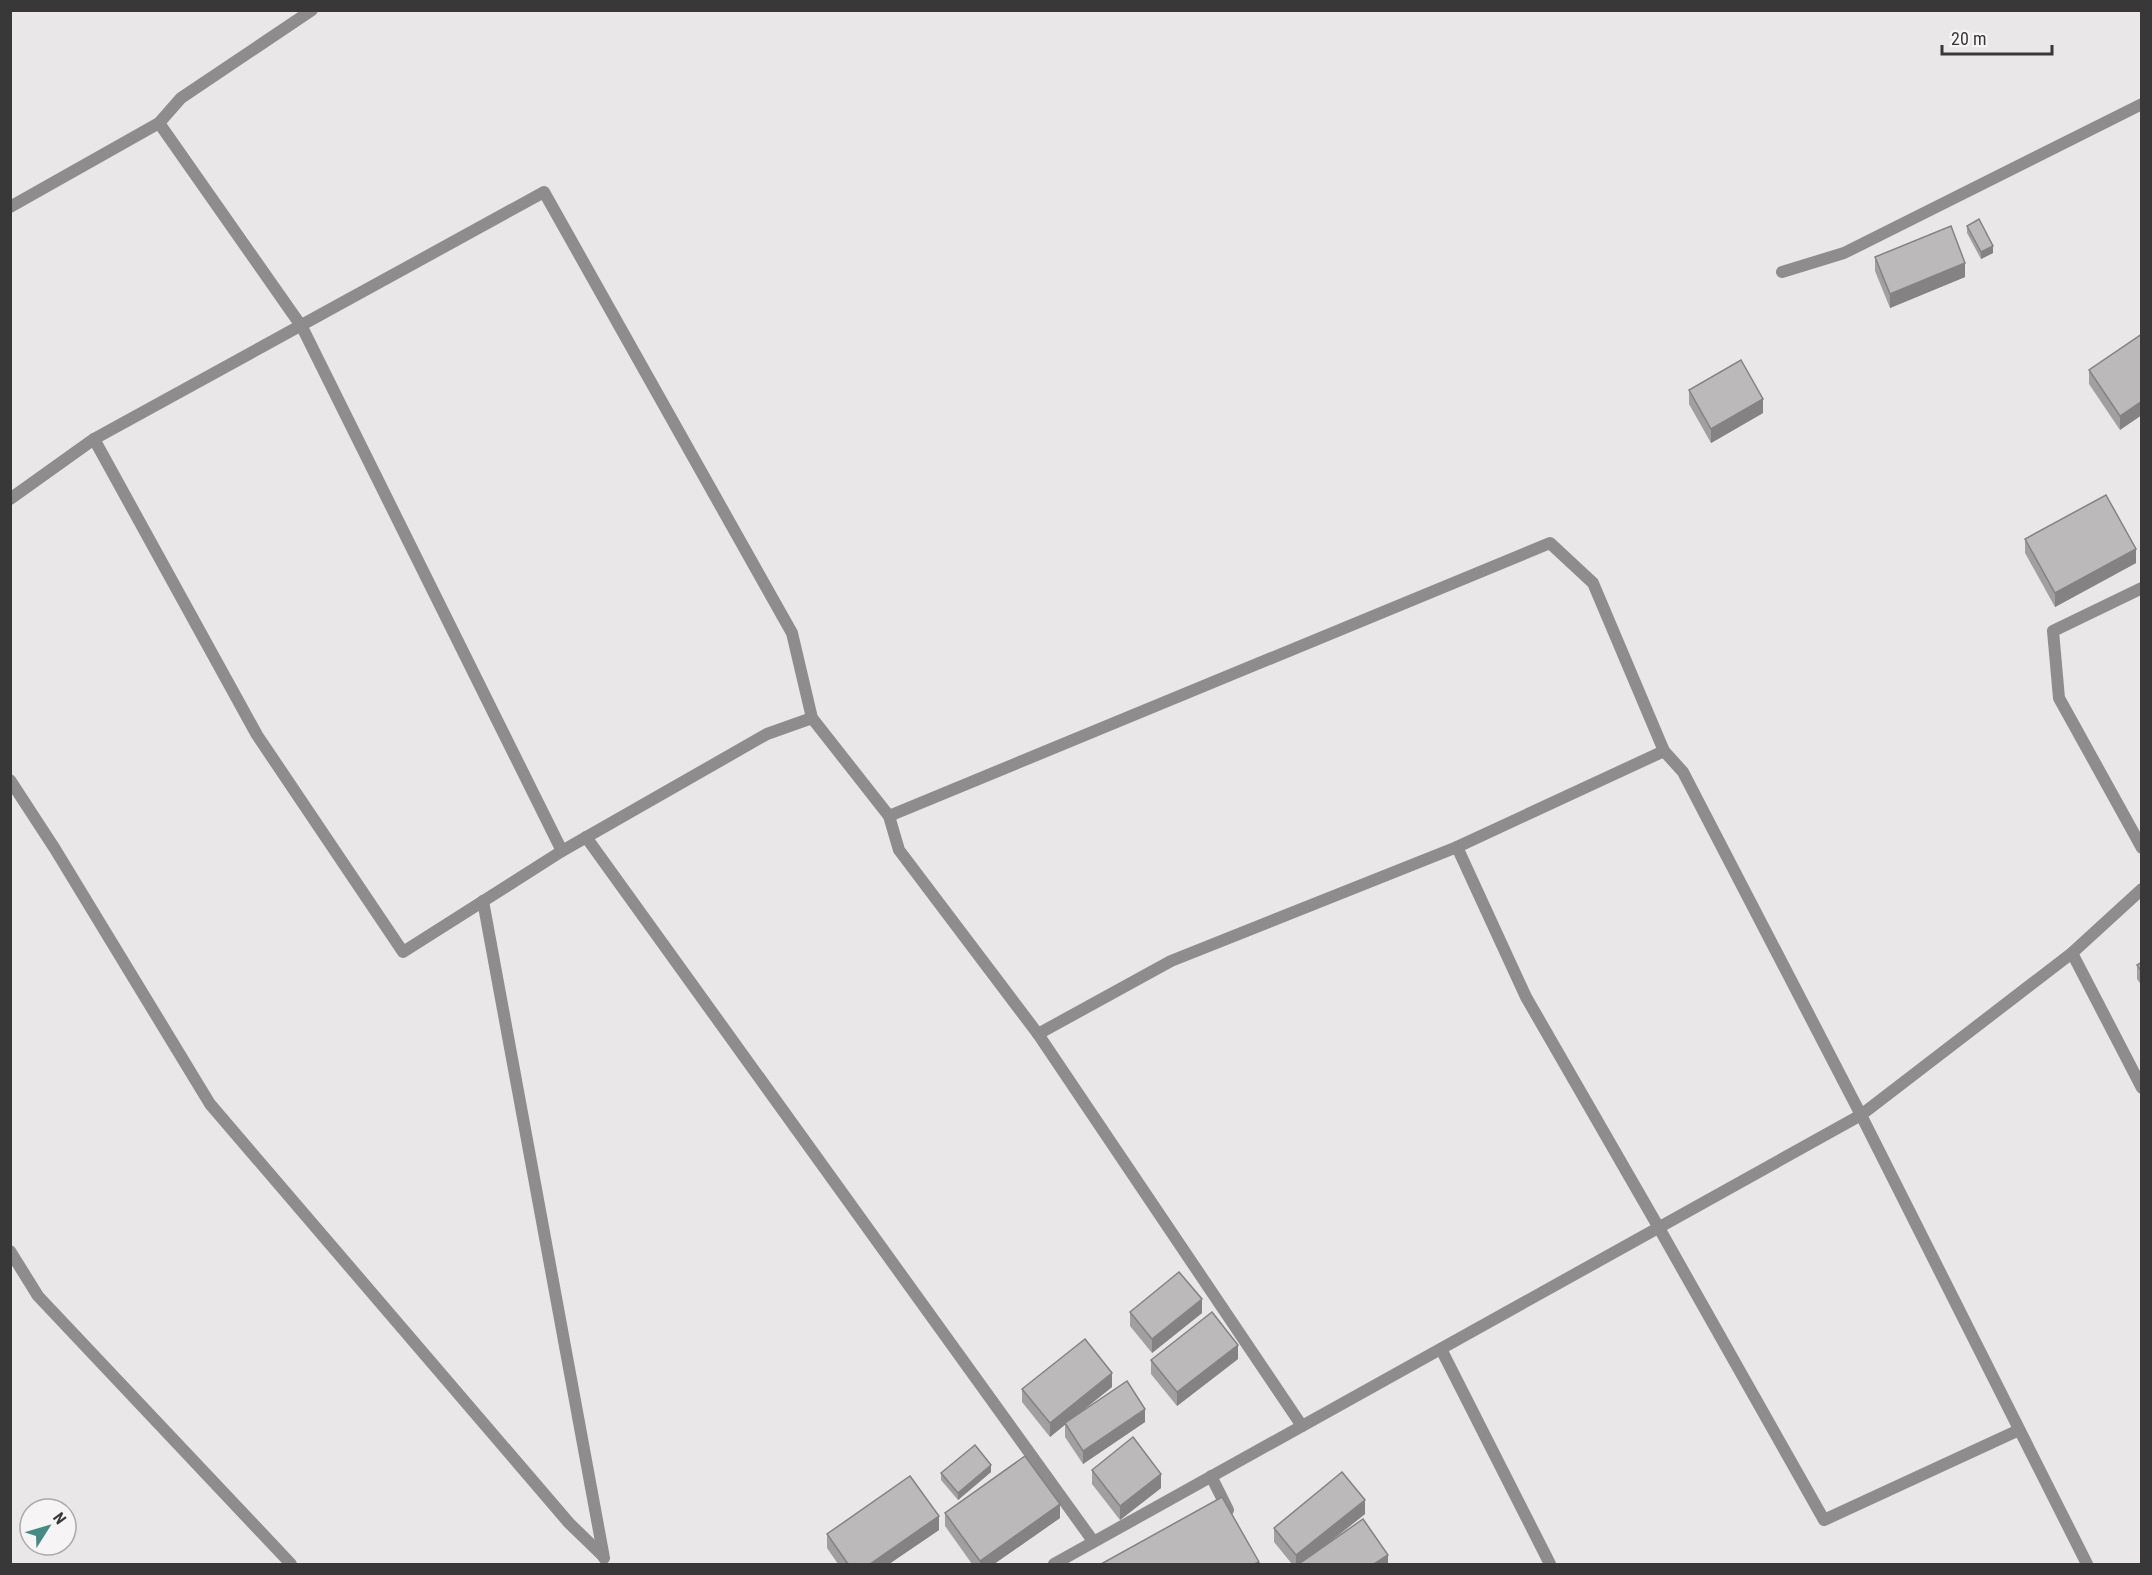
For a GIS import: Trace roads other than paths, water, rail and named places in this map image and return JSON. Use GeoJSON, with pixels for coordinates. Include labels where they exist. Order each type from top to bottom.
{"type":"FeatureCollection","features":[{"type":"Feature","properties":{"kind":"street"},"geometry":{"type":"LineString","coordinates":[[10,207],[159,123],[180,98],[312,10]]}},
{"type":"Feature","properties":{"kind":"street"},"geometry":{"type":"LineString","coordinates":[[1782,272],[1844,253],[2142,104]]}},
{"type":"Feature","properties":{"kind":"street"},"geometry":{"type":"LineString","coordinates":[[159,123],[302,327],[562,851]]}},
{"type":"Feature","properties":{"kind":"street"},"geometry":{"type":"LineString","coordinates":[[10,499],[94,439],[302,327],[544,192],[792,633],[812,718],[890,816],[899,850],[1038,1034],[1302,1426]]}},
{"type":"Feature","properties":{"kind":"street"},"geometry":{"type":"LineString","coordinates":[[94,439],[257,735],[403,952],[586,837],[767,734],[812,718]]}},
{"type":"Feature","properties":{"kind":"street"},"geometry":{"type":"LineString","coordinates":[[890,816],[1550,543],[1593,583],[1664,751],[1683,772],[1861,1115],[2087,1564]]}},
{"type":"Feature","properties":{"kind":"street"},"geometry":{"type":"LineString","coordinates":[[2142,588],[2053,631],[2060,698],[2142,848]]}},
{"type":"Feature","properties":{"kind":"street"},"geometry":{"type":"LineString","coordinates":[[1038,1034],[1171,962],[1457,848],[1664,751]]}},
{"type":"Feature","properties":{"kind":"street"},"geometry":{"type":"LineString","coordinates":[[10,780],[55,849],[210,1104],[604,1560]]}},
{"type":"Feature","properties":{"kind":"street"},"geometry":{"type":"LineString","coordinates":[[586,837],[1093,1541]]}},
{"type":"Feature","properties":{"kind":"street"},"geometry":{"type":"LineString","coordinates":[[1457,848],[1526,997],[1824,1520],[2019,1430]]}},
{"type":"Feature","properties":{"kind":"street"},"geometry":{"type":"LineString","coordinates":[[1054,1564],[1861,1115],[2072,953],[2142,889]]}},
{"type":"Feature","properties":{"kind":"street"},"geometry":{"type":"LineString","coordinates":[[483,901],[604,1560]]}},
{"type":"Feature","properties":{"kind":"street"},"geometry":{"type":"LineString","coordinates":[[2072,953],[2142,1088]]}},
{"type":"Feature","properties":{"kind":"street"},"geometry":{"type":"LineString","coordinates":[[10,1251],[38,1296],[291,1564]]}},
{"type":"Feature","properties":{"kind":"street"},"geometry":{"type":"LineString","coordinates":[[1441,1349],[1550,1564]]}},
{"type":"Feature","properties":{"kind":"street"},"geometry":{"type":"LineString","coordinates":[[1211,1476],[1236,1525]]}}]}
